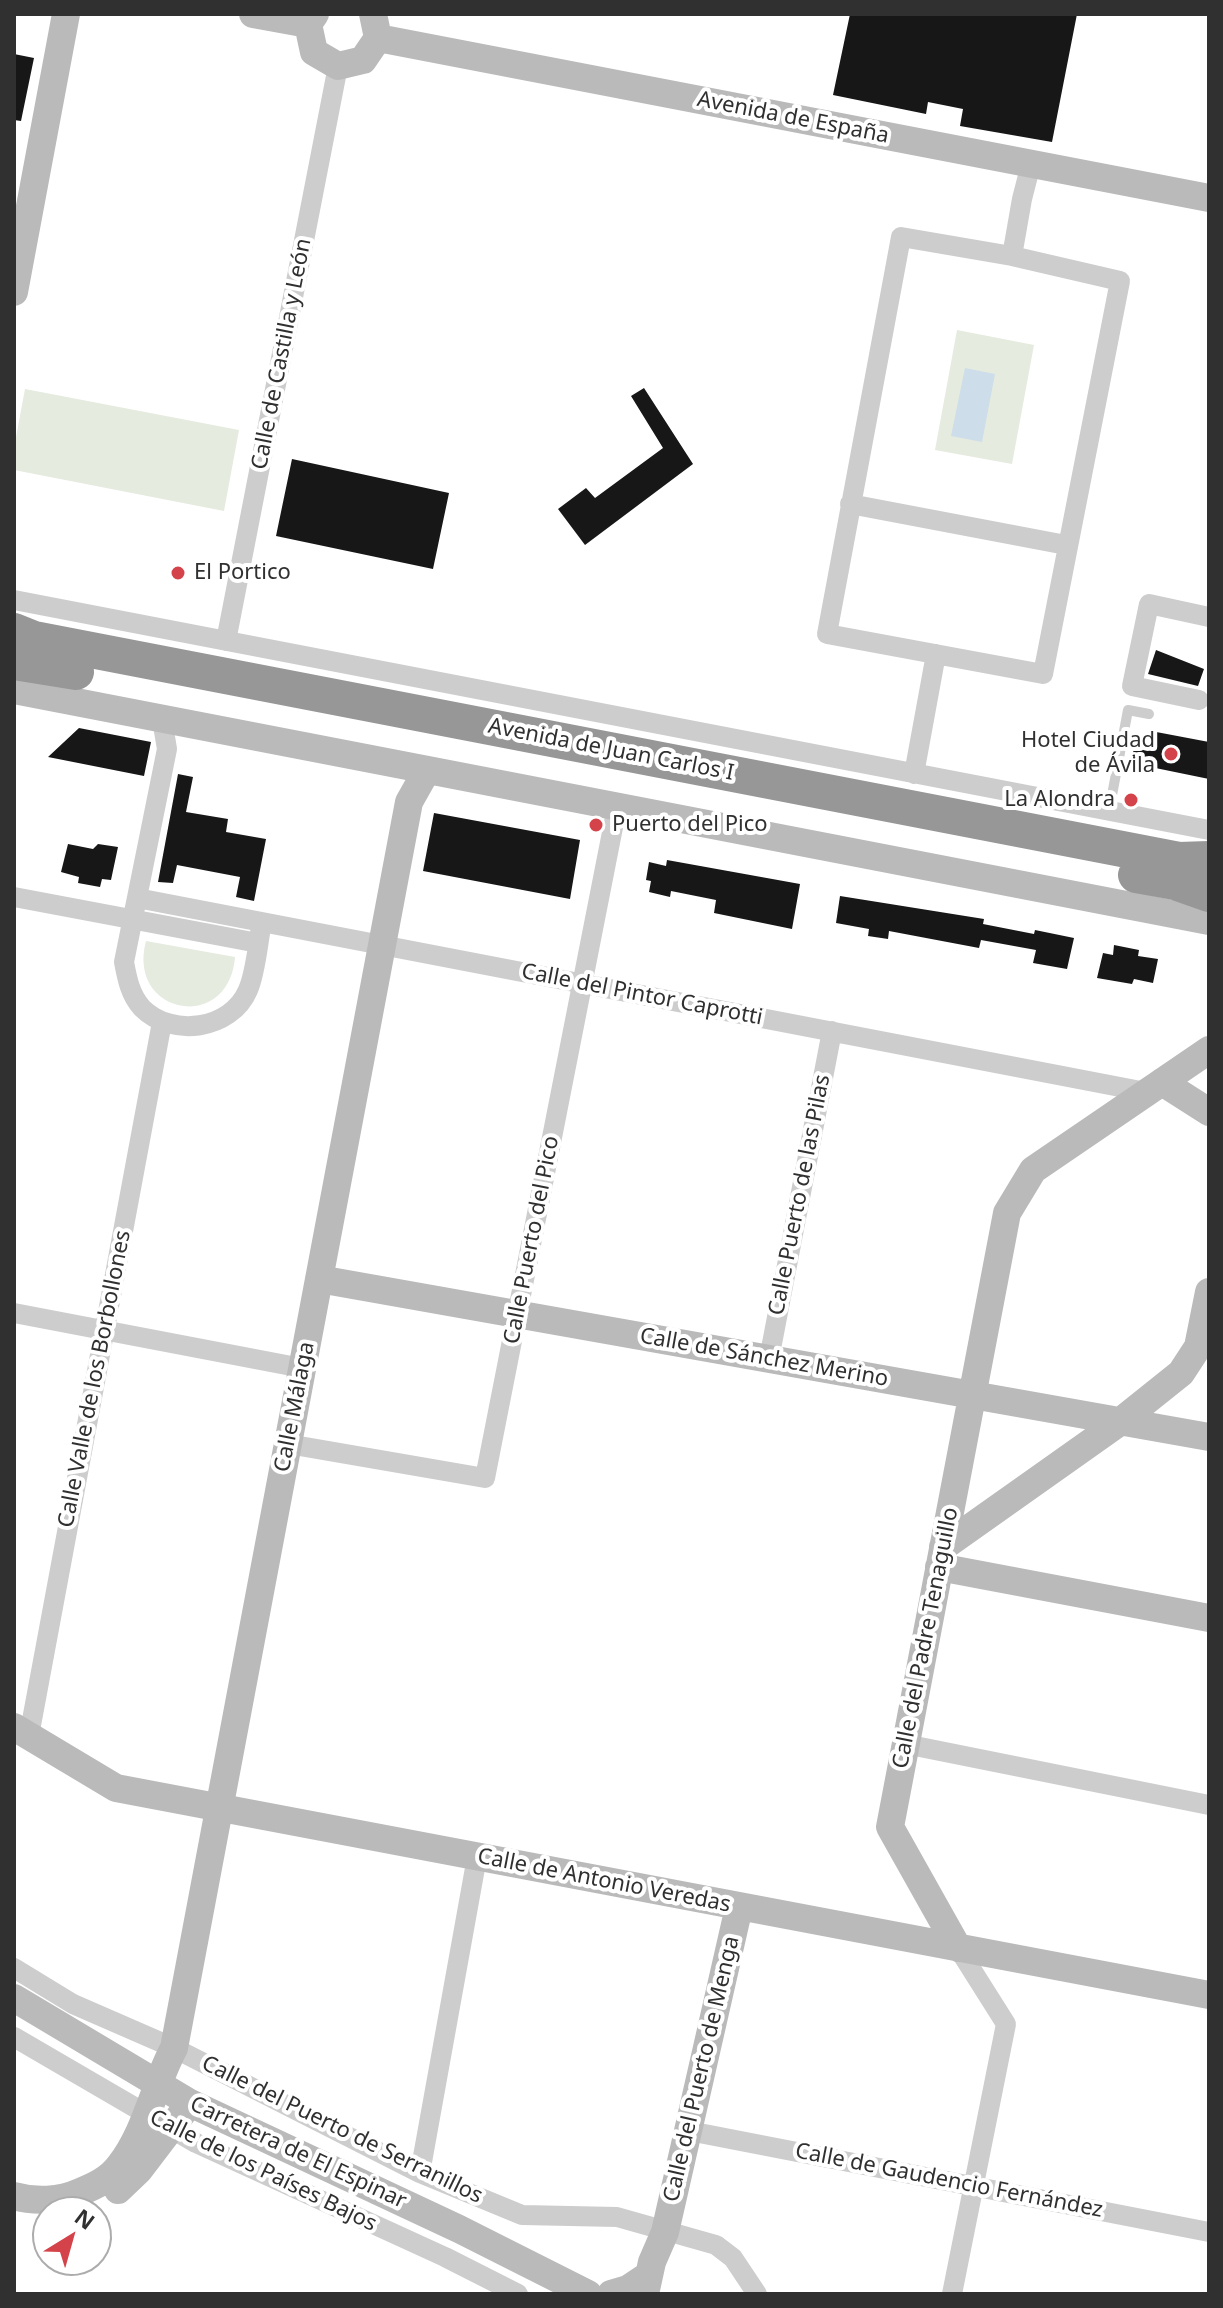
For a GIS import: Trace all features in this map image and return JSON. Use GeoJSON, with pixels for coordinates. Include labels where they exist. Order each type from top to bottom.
{"type":"FeatureCollection","features":[{"type":"Feature","properties":{"kind":"highway","name":"Avenida de Juan Carlos I"},"geometry":{"type":"LineString","coordinates":[[14,631],[34,639],[1179,860],[1209,859]]}},
{"type":"Feature","properties":{"kind":"highway","name":"Avenida de Juan Carlos I"},"geometry":{"type":"LineString","coordinates":[[14,662],[1175,882],[1209,894]]}},
{"type":"Feature","properties":{"kind":"street"},"geometry":{"type":"LineString","coordinates":[[14,292],[66,14]]}},
{"type":"Feature","properties":{"kind":"street"},"geometry":{"type":"LineString","coordinates":[[253,14],[311,19],[314,52],[338,66],[363,60],[375,26]]}},
{"type":"Feature","properties":{"kind":"street","name":"Avenida de España"},"geometry":{"type":"LineString","coordinates":[[375,26],[1031,164],[1209,198]]}},
{"type":"Feature","properties":{"kind":"street","name":"Calle de Castilla y León"},"geometry":{"type":"LineString","coordinates":[[226,641],[338,66]]}},
{"type":"Feature","properties":{"kind":"street"},"geometry":{"type":"LineString","coordinates":[[1012,256],[1031,164]]}},
{"type":"Feature","properties":{"kind":"street"},"geometry":{"type":"LineString","coordinates":[[901,237],[1012,256],[1120,281],[1043,674],[827,634],[901,237]]}},
{"type":"Feature","properties":{"kind":"street"},"geometry":{"type":"LineString","coordinates":[[850,504],[1066,545]]}},
{"type":"Feature","properties":{"kind":"street","name":"Avenida de Juan Carlos I"},"geometry":{"type":"LineString","coordinates":[[14,600],[1209,830]]}},
{"type":"Feature","properties":{"kind":"street"},"geometry":{"type":"LineString","coordinates":[[1199,700],[1132,686],[1149,604],[1209,617]]}},
{"type":"Feature","properties":{"kind":"street"},"geometry":{"type":"LineString","coordinates":[[914,774],[936,654]]}},
{"type":"Feature","properties":{"kind":"street"},"geometry":{"type":"LineString","coordinates":[[14,690],[1209,921]]}},
{"type":"Feature","properties":{"kind":"street"},"geometry":{"type":"LineString","coordinates":[[174,721],[124,962],[128,986],[142,1007],[162,1022],[195,1028],[227,1016],[248,991],[262,922]]}},
{"type":"Feature","properties":{"kind":"street","name":"Calle Málaga"},"geometry":{"type":"LineString","coordinates":[[190,2103],[174,2048],[409,802],[427,770]]}},
{"type":"Feature","properties":{"kind":"street","name":"Calle Puerto del Pico"},"geometry":{"type":"LineString","coordinates":[[288,1444],[485,1478],[617,807]]}},
{"type":"Feature","properties":{"kind":"street"},"geometry":{"type":"LineString","coordinates":[[14,897],[258,943]]}},
{"type":"Feature","properties":{"kind":"street","name":"Calle del Pintor Caprotti"},"geometry":{"type":"LineString","coordinates":[[137,898],[832,1031],[1154,1087],[1209,1112]]}},
{"type":"Feature","properties":{"kind":"street","name":"Calle Valle de los Borbollones"},"geometry":{"type":"LineString","coordinates":[[21,1732],[104,1330],[162,1022]]}},
{"type":"Feature","properties":{"kind":"street","name":"Calle Puerto de las Pilas"},"geometry":{"type":"LineString","coordinates":[[769,1359],[832,1031]]}},
{"type":"Feature","properties":{"kind":"street","name":"Calle del Padre Tenaguillo"},"geometry":{"type":"LineString","coordinates":[[952,2294],[1006,2024],[958,1948],[890,1827],[1007,1213],[1033,1170],[1209,1050]]}},
{"type":"Feature","properties":{"kind":"street","name":"Calle de Sánchez Merino"},"geometry":{"type":"LineString","coordinates":[[319,1279],[1209,1437]]}},
{"type":"Feature","properties":{"kind":"street"},"geometry":{"type":"LineString","coordinates":[[941,1557],[1181,1373],[1198,1347],[1209,1292]]}},
{"type":"Feature","properties":{"kind":"street"},"geometry":{"type":"LineString","coordinates":[[14,1313],[302,1368]]}},
{"type":"Feature","properties":{"kind":"street"},"geometry":{"type":"LineString","coordinates":[[941,1557],[1209,1618]]}},
{"type":"Feature","properties":{"kind":"street","name":"Calle de Antonio Veredas"},"geometry":{"type":"LineString","coordinates":[[21,1732],[116,1788],[1209,1995]]}},
{"type":"Feature","properties":{"kind":"street"},"geometry":{"type":"LineString","coordinates":[[905,1744],[1209,1805]]}},
{"type":"Feature","properties":{"kind":"street"},"geometry":{"type":"LineString","coordinates":[[420,2173],[477,1857]]}},
{"type":"Feature","properties":{"kind":"street","name":"Calle del Puerto de Menga"},"geometry":{"type":"LineString","coordinates":[[611,2294],[628,2289],[656,2290],[667,2253],[665,2232],[739,1907]]}},
{"type":"Feature","properties":{"kind":"street","name":"Calle del Puerto de Serranillos"},"geometry":{"type":"LineString","coordinates":[[14,1968],[73,2004],[174,2048],[420,2173],[522,2215],[617,2217],[716,2245],[733,2258],[757,2294]]}},
{"type":"Feature","properties":{"kind":"street","name":"Carretera de El Espinar"},"geometry":{"type":"LineString","coordinates":[[14,1998],[190,2103],[459,2229],[588,2294]]}},
{"type":"Feature","properties":{"kind":"street","name":"Calle de los Países Bajos"},"geometry":{"type":"LineString","coordinates":[[14,2037],[171,2130],[518,2294]]}},
{"type":"Feature","properties":{"kind":"street","name":"Calle Málaga"},"geometry":{"type":"LineString","coordinates":[[14,2196],[65,2199],[100,2184],[120,2166],[145,2115],[145,2077],[174,2048]]}},
{"type":"Feature","properties":{"kind":"street"},"geometry":{"type":"LineString","coordinates":[[106,2196],[139,2170],[190,2103]]}},
{"type":"Feature","properties":{"kind":"street","name":"Calle de Gaudencio Fernández"},"geometry":{"type":"LineString","coordinates":[[689,2131],[1209,2232]]}},
{"type":"Feature","properties":{"kind":"lane"},"geometry":{"type":"LineString","coordinates":[[1109,811],[1128,710],[1149,714]]}},
{"type":"Feature","properties":{"kind":"shaded area"},"geometry":{"type":"Polygon","coordinates":[[[957,330],[1034,345],[1012,464],[935,450],[957,330]]]}},
{"type":"Feature","properties":{"kind":"shaded area"},"geometry":{"type":"Polygon","coordinates":[[[25,389],[239,430],[224,511],[14,470],[14,448],[25,389]]]}},
{"type":"Feature","properties":{"kind":"shaded area"},"geometry":{"type":"Polygon","coordinates":[[[146,941],[235,957],[229,981],[216,997],[199,1005],[181,1006],[164,999],[151,986],[144,966],[146,941]]]}},
{"type":"Feature","properties":{"kind":"water"},"geometry":{"type":"Polygon","coordinates":[[[965,368],[995,374],[982,442],[951,436],[965,368]]]}},
{"type":"Feature","properties":{"kind":"building"},"geometry":{"type":"Polygon","coordinates":[[[850,14],[1077,14],[1052,142],[960,126],[963,109],[928,102],[926,114],[833,95],[850,14]]]}},
{"type":"Feature","properties":{"kind":"building"},"geometry":{"type":"Polygon","coordinates":[[[14,54],[34,58],[21,121],[14,120],[14,54]]]}},
{"type":"Feature","properties":{"kind":"building"},"geometry":{"type":"Polygon","coordinates":[[[644,388],[693,464],[585,545],[558,509],[586,488],[595,498],[663,448],[631,396],[644,388]]]}},
{"type":"Feature","properties":{"kind":"building"},"geometry":{"type":"Polygon","coordinates":[[[292,459],[449,493],[433,569],[276,536],[292,459]]]}},
{"type":"Feature","properties":{"kind":"building"},"geometry":{"type":"Polygon","coordinates":[[[1156,650],[1204,669],[1198,686],[1148,674],[1156,650]]]}},
{"type":"Feature","properties":{"kind":"building"},"geometry":{"type":"Polygon","coordinates":[[[79,728],[151,742],[144,776],[48,757],[79,728]]]}},
{"type":"Feature","properties":{"kind":"building","name":"Hotel Ciudad de Ávila"},"geometry":{"type":"Polygon","coordinates":[[[1151,731],[1209,742],[1209,779],[1131,763],[1136,738],[1149,740],[1151,731]]]}},
{"type":"Feature","properties":{"kind":"building"},"geometry":{"type":"Polygon","coordinates":[[[178,774],[193,777],[186,812],[228,819],[226,832],[266,839],[254,901],[236,897],[240,877],[177,865],[173,883],[158,882],[178,774]]]}},
{"type":"Feature","properties":{"kind":"building"},"geometry":{"type":"Polygon","coordinates":[[[434,813],[580,840],[570,899],[423,871],[434,813]]]}},
{"type":"Feature","properties":{"kind":"building"},"geometry":{"type":"Polygon","coordinates":[[[68,844],[93,849],[98,844],[118,847],[111,880],[102,879],[100,887],[78,883],[79,877],[61,872],[68,844]]]}},
{"type":"Feature","properties":{"kind":"building"},"geometry":{"type":"Polygon","coordinates":[[[667,860],[800,884],[792,929],[714,913],[716,900],[671,891],[670,897],[649,892],[651,881],[646,880],[649,862],[666,866],[667,860]]]}},
{"type":"Feature","properties":{"kind":"building"},"geometry":{"type":"Polygon","coordinates":[[[840,896],[984,919],[983,924],[1034,934],[1035,930],[1074,938],[1067,969],[1033,963],[1036,950],[981,940],[979,948],[889,931],[888,939],[868,936],[869,929],[836,923],[840,896]]]}},
{"type":"Feature","properties":{"kind":"building"},"geometry":{"type":"Polygon","coordinates":[[[1114,945],[1139,950],[1138,956],[1158,959],[1153,983],[1134,979],[1132,984],[1097,978],[1103,953],[1113,955],[1114,945]]]}},
{"type":"Feature","properties":{"kind":"place","name":"El Portico"},"geometry":{"type":"Point","coordinates":[178,573]}},
{"type":"Feature","properties":{"kind":"place","name":"Hotel Ciudad de Ávila"},"geometry":{"type":"Point","coordinates":[1171,754]}},
{"type":"Feature","properties":{"kind":"place","name":"La Alondra"},"geometry":{"type":"Point","coordinates":[1131,800]}},
{"type":"Feature","properties":{"kind":"place","name":"Puerto del Pico"},"geometry":{"type":"Point","coordinates":[596,825]}}]}
